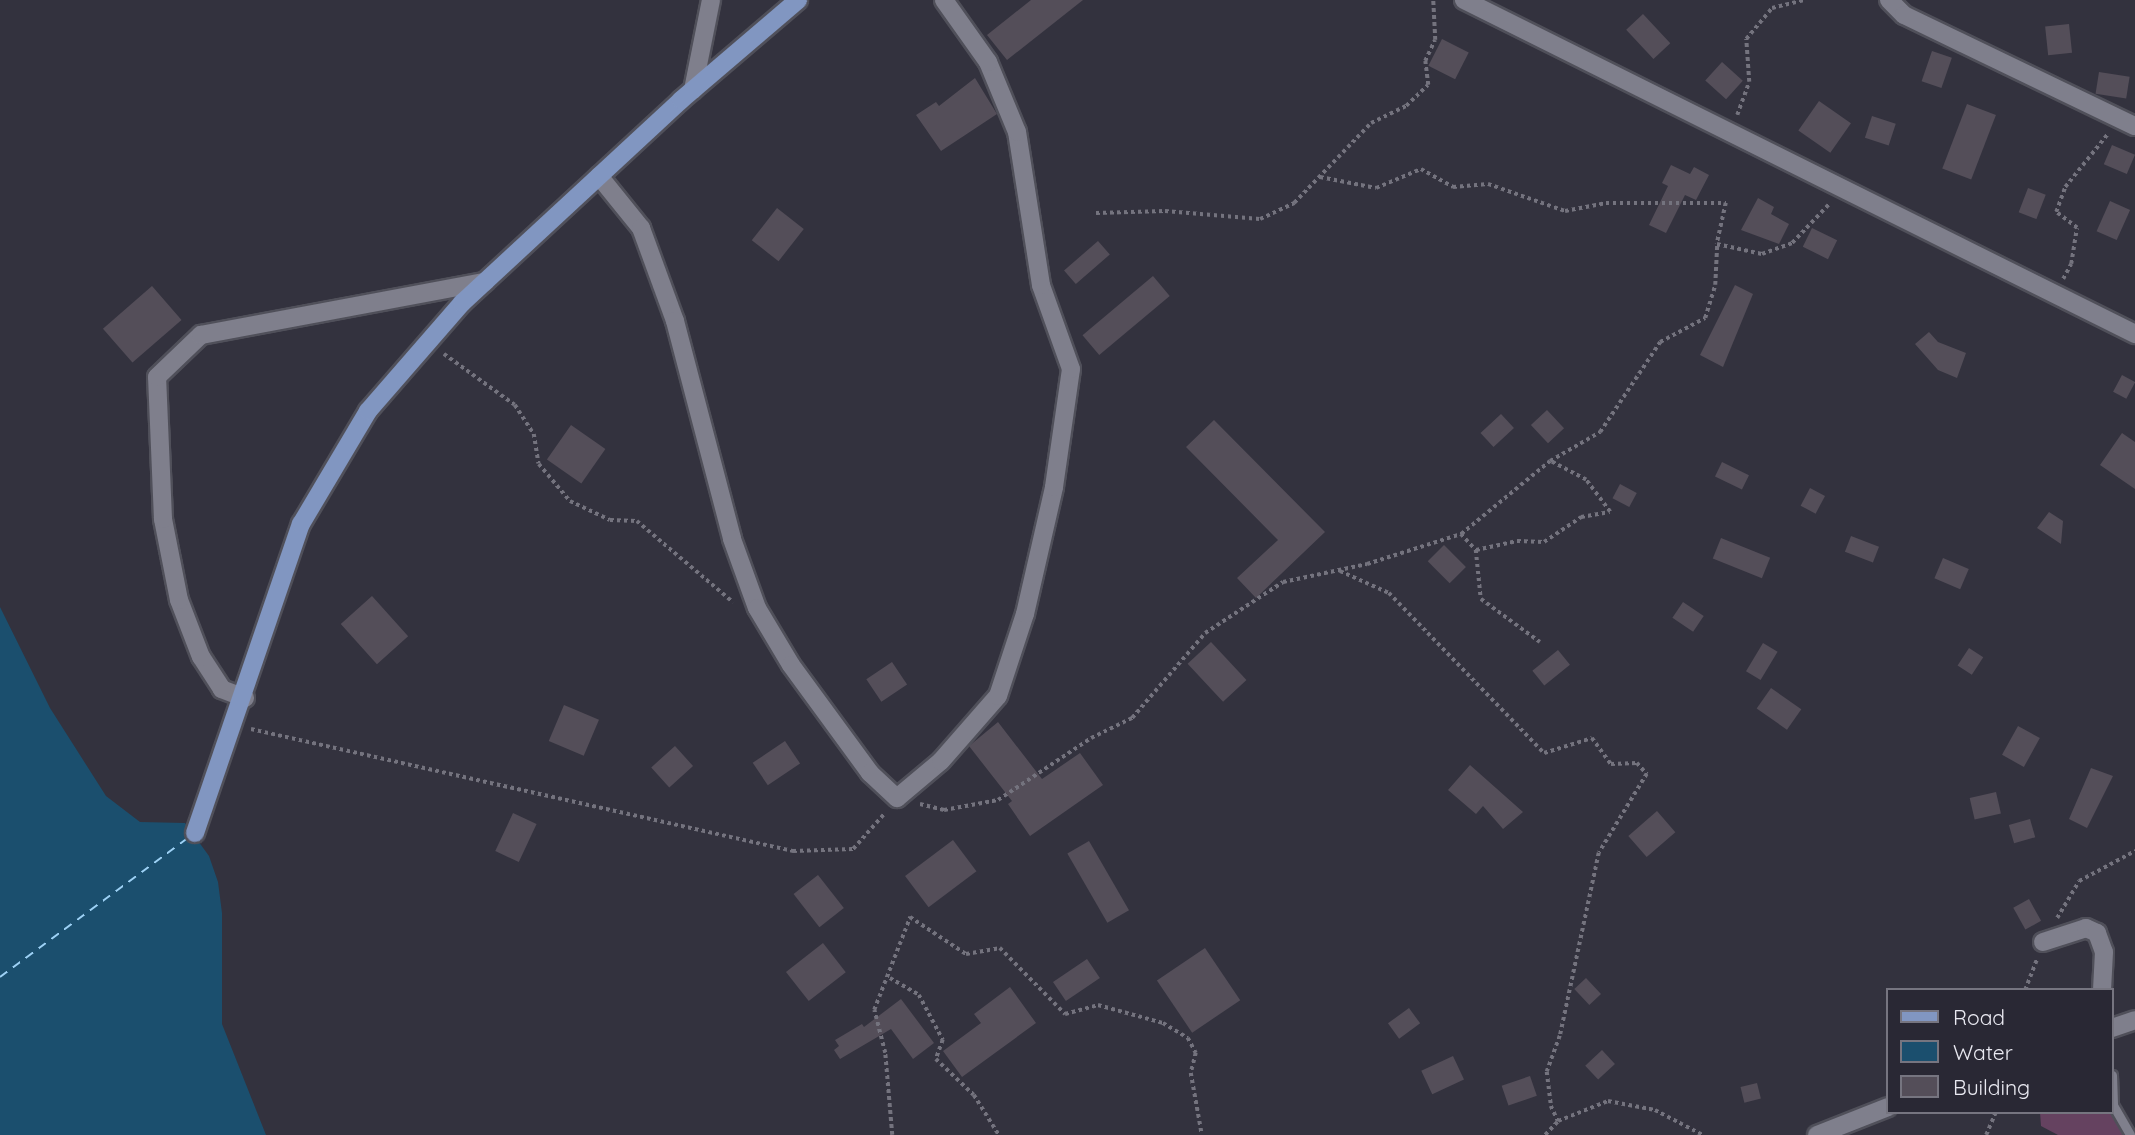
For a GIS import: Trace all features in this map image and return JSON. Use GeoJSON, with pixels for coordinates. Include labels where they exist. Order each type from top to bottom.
{"type":"FeatureCollection","features":[{"type":"Feature","properties":{"kind":"main road"},"geometry":{"type":"LineString","coordinates":[[195,833],[245,698],[301,524],[368,411],[485,282],[693,90],[798,0]]}},
{"type":"Feature","properties":{"kind":"street"},"geometry":{"type":"LineString","coordinates":[[693,90],[711,0]]}},
{"type":"Feature","properties":{"kind":"street"},"geometry":{"type":"LineString","coordinates":[[599,176],[641,228],[675,321],[732,539],[757,608],[791,665],[870,773],[897,798],[941,761],[998,696],[1025,614],[1051,500],[1071,369],[1041,285],[1017,132],[988,62],[944,0]]}},
{"type":"Feature","properties":{"kind":"street"},"geometry":{"type":"LineString","coordinates":[[1464,0],[2135,334]]}},
{"type":"Feature","properties":{"kind":"street"},"geometry":{"type":"LineString","coordinates":[[1889,0],[1904,15],[1994,54],[2128,123]]}},
{"type":"Feature","properties":{"kind":"street"},"geometry":{"type":"LineString","coordinates":[[245,698],[222,689],[201,657],[179,600],[163,519],[157,377],[201,335],[485,282]]}},
{"type":"Feature","properties":{"kind":"street"},"geometry":{"type":"LineString","coordinates":[[2043,942],[2086,928],[2097,933],[2104,952],[2102,988]]}},
{"type":"Feature","properties":{"kind":"street"},"geometry":{"type":"LineString","coordinates":[[2114,1027],[2135,1020]]}},
{"type":"Feature","properties":{"kind":"street"},"geometry":{"type":"LineString","coordinates":[[1817,1135],[1886,1108]]}},
{"type":"Feature","properties":{"kind":"lane"},"geometry":{"type":"LineString","coordinates":[[2114,1107],[2130,1135]]}},
{"type":"Feature","properties":{"kind":"path"},"geometry":{"type":"LineString","coordinates":[[1096,213],[1165,211],[1260,219],[1294,204],[1371,123],[1406,106],[1428,85],[1425,61],[1436,40],[1433,0]]}},
{"type":"Feature","properties":{"kind":"path"},"geometry":{"type":"LineString","coordinates":[[1731,133],[1749,82],[1746,39],[1772,8],[1773,0]]}},
{"type":"Feature","properties":{"kind":"path"},"geometry":{"type":"LineString","coordinates":[[1772,8],[1805,0]]}},
{"type":"Feature","properties":{"kind":"path"},"geometry":{"type":"LineString","coordinates":[[2054,294],[2071,264],[2077,228],[2056,212],[2064,187],[2128,123]]}},
{"type":"Feature","properties":{"kind":"path"},"geometry":{"type":"LineString","coordinates":[[234,725],[793,851],[853,849],[897,798],[944,810],[998,800],[1091,738],[1132,718],[1205,633],[1283,582],[1338,571],[1461,534],[1549,461],[1600,432],[1660,342],[1705,318],[1715,285],[1717,244],[1726,203],[1606,203],[1565,211],[1488,184],[1452,187],[1421,169],[1376,188],[1320,177]]}},
{"type":"Feature","properties":{"kind":"path"},"geometry":{"type":"LineString","coordinates":[[1717,244],[1762,254],[1792,243],[1843,189]]}},
{"type":"Feature","properties":{"kind":"path"},"geometry":{"type":"LineString","coordinates":[[428,342],[515,405],[534,434],[539,464],[570,501],[610,520],[637,521],[738,605]]}},
{"type":"Feature","properties":{"kind":"path"},"geometry":{"type":"LineString","coordinates":[[1476,550],[1517,541],[1544,542],[1581,517],[1611,512],[1586,480],[1549,461]]}},
{"type":"Feature","properties":{"kind":"path"},"geometry":{"type":"LineString","coordinates":[[1461,534],[1476,550],[1481,599],[1540,642]]}},
{"type":"Feature","properties":{"kind":"path"},"geometry":{"type":"LineString","coordinates":[[1338,571],[1390,593],[1544,753],[1592,738],[1611,764],[1637,763],[1647,774],[1599,853],[1560,1036],[1547,1072],[1551,1106],[1558,1121]]}},
{"type":"Feature","properties":{"kind":"path"},"geometry":{"type":"LineString","coordinates":[[892,1135],[885,1053],[874,1010],[890,978],[910,917],[966,954],[1000,948],[1065,1014],[1098,1005],[1163,1023],[1188,1038],[1196,1054],[1191,1073],[1202,1135]]}},
{"type":"Feature","properties":{"kind":"path"},"geometry":{"type":"LineString","coordinates":[[890,978],[919,995],[943,1040],[936,1059],[974,1095],[999,1135]]}},
{"type":"Feature","properties":{"kind":"path"},"geometry":{"type":"LineString","coordinates":[[1545,1135],[1558,1121],[1608,1101],[1654,1110],[1703,1135]]}},
{"type":"Feature","properties":{"kind":"path"},"geometry":{"type":"LineString","coordinates":[[1986,1135],[1995,1114]]}},
{"type":"Feature","properties":{"kind":"shaded area"},"geometry":{"type":"Polygon","coordinates":[[[2040,1114],[2113,1114],[2126,1135],[2058,1135],[2041,1126],[2040,1114]]]}},
{"type":"Feature","properties":{"kind":"water"},"geometry":{"type":"Polygon","coordinates":[[[0,607],[50,708],[106,796],[140,822],[185,823],[209,856],[218,882],[222,913],[222,1024],[266,1135],[0,1135],[0,607]]]}},
{"type":"Feature","properties":{"kind":"building"},"geometry":{"type":"Polygon","coordinates":[[[1031,0],[1083,0],[1007,60],[987,35],[1031,0]]]}},
{"type":"Feature","properties":{"kind":"building"},"geometry":{"type":"Polygon","coordinates":[[[1643,14],[1670,43],[1653,59],[1626,30],[1643,14]]]}},
{"type":"Feature","properties":{"kind":"building"},"geometry":{"type":"Polygon","coordinates":[[[2069,24],[2072,53],[2048,55],[2045,27],[2069,24]]]}},
{"type":"Feature","properties":{"kind":"building"},"geometry":{"type":"Polygon","coordinates":[[[1442,39],[1469,53],[1455,79],[1428,66],[1442,39]]]}},
{"type":"Feature","properties":{"kind":"building"},"geometry":{"type":"Polygon","coordinates":[[[1932,51],[1952,58],[1941,88],[1922,81],[1932,51]]]}},
{"type":"Feature","properties":{"kind":"building"},"geometry":{"type":"Polygon","coordinates":[[[1722,62],[1743,81],[1726,99],[1705,81],[1722,62]]]}},
{"type":"Feature","properties":{"kind":"building"},"geometry":{"type":"Polygon","coordinates":[[[2099,72],[2130,77],[2126,99],[2096,94],[2099,72]]]}},
{"type":"Feature","properties":{"kind":"building"},"geometry":{"type":"Polygon","coordinates":[[[975,78],[997,114],[941,151],[916,115],[936,102],[939,106],[975,78]]]}},
{"type":"Feature","properties":{"kind":"building"},"geometry":{"type":"Polygon","coordinates":[[[1819,101],[1851,123],[1830,153],[1798,130],[1819,101]]]}},
{"type":"Feature","properties":{"kind":"building"},"geometry":{"type":"Polygon","coordinates":[[[1967,104],[1996,115],[1971,180],[1942,168],[1967,104]]]}},
{"type":"Feature","properties":{"kind":"building"},"geometry":{"type":"Polygon","coordinates":[[[1872,116],[1896,124],[1889,146],[1865,138],[1872,116]]]}},
{"type":"Feature","properties":{"kind":"building"},"geometry":{"type":"Polygon","coordinates":[[[2112,145],[2135,155],[2127,174],[2104,164],[2112,145]]]}},
{"type":"Feature","properties":{"kind":"building"},"geometry":{"type":"Polygon","coordinates":[[[1671,165],[1690,174],[1694,167],[1709,175],[1696,200],[1685,195],[1666,233],[1649,225],[1668,186],[1662,183],[1671,165]]]}},
{"type":"Feature","properties":{"kind":"building"},"geometry":{"type":"Polygon","coordinates":[[[2028,188],[2046,195],[2036,219],[2019,212],[2028,188]]]}},
{"type":"Feature","properties":{"kind":"building"},"geometry":{"type":"Polygon","coordinates":[[[1758,198],[1774,207],[1771,214],[1789,224],[1779,244],[1741,230],[1758,198]]]}},
{"type":"Feature","properties":{"kind":"building"},"geometry":{"type":"Polygon","coordinates":[[[2110,201],[2130,210],[2117,240],[2097,231],[2110,201]]]}},
{"type":"Feature","properties":{"kind":"building"},"geometry":{"type":"Polygon","coordinates":[[[777,208],[804,229],[779,261],[752,240],[777,208]]]}},
{"type":"Feature","properties":{"kind":"building"},"geometry":{"type":"Polygon","coordinates":[[[1812,228],[1837,240],[1828,259],[1803,247],[1812,228]]]}},
{"type":"Feature","properties":{"kind":"building"},"geometry":{"type":"Polygon","coordinates":[[[1098,241],[1110,255],[1076,284],[1064,271],[1098,241]]]}},
{"type":"Feature","properties":{"kind":"building"},"geometry":{"type":"Polygon","coordinates":[[[1153,276],[1170,296],[1099,355],[1083,335],[1153,276]]]}},
{"type":"Feature","properties":{"kind":"building"},"geometry":{"type":"Polygon","coordinates":[[[1735,285],[1753,294],[1723,367],[1700,355],[1735,285]]]}},
{"type":"Feature","properties":{"kind":"building"},"geometry":{"type":"Polygon","coordinates":[[[152,286],[182,320],[132,363],[103,329],[152,286]]]}},
{"type":"Feature","properties":{"kind":"building"},"geometry":{"type":"Polygon","coordinates":[[[1929,332],[1938,342],[1966,353],[1957,378],[1938,370],[1915,344],[1929,332]]]}},
{"type":"Feature","properties":{"kind":"building"},"geometry":{"type":"Polygon","coordinates":[[[2122,375],[2135,382],[2126,399],[2113,392],[2122,375]]]}},
{"type":"Feature","properties":{"kind":"building"},"geometry":{"type":"Polygon","coordinates":[[[1547,410],[1564,428],[1548,443],[1531,425],[1547,410]]]}},
{"type":"Feature","properties":{"kind":"building"},"geometry":{"type":"Polygon","coordinates":[[[1501,414],[1514,428],[1493,447],[1481,433],[1501,414]]]}},
{"type":"Feature","properties":{"kind":"building"},"geometry":{"type":"Polygon","coordinates":[[[1214,420],[1325,532],[1256,598],[1237,578],[1278,540],[1186,447],[1214,420]]]}},
{"type":"Feature","properties":{"kind":"building"},"geometry":{"type":"Polygon","coordinates":[[[571,425],[605,449],[581,483],[547,459],[571,425]]]}},
{"type":"Feature","properties":{"kind":"building"},"geometry":{"type":"Polygon","coordinates":[[[2122,433],[2135,442],[2135,489],[2100,465],[2122,433]]]}},
{"type":"Feature","properties":{"kind":"building"},"geometry":{"type":"Polygon","coordinates":[[[1722,462],[1749,475],[1742,490],[1715,476],[1722,462]]]}},
{"type":"Feature","properties":{"kind":"building"},"geometry":{"type":"Polygon","coordinates":[[[1620,484],[1637,493],[1629,507],[1612,498],[1620,484]]]}},
{"type":"Feature","properties":{"kind":"building"},"geometry":{"type":"Polygon","coordinates":[[[1810,488],[1825,496],[1816,514],[1801,506],[1810,488]]]}},
{"type":"Feature","properties":{"kind":"building"},"geometry":{"type":"Polygon","coordinates":[[[2049,512],[2063,521],[2061,544],[2037,528],[2049,512]]]}},
{"type":"Feature","properties":{"kind":"building"},"geometry":{"type":"Polygon","coordinates":[[[1851,536],[1879,547],[1873,563],[1845,552],[1851,536]]]}},
{"type":"Feature","properties":{"kind":"building"},"geometry":{"type":"Polygon","coordinates":[[[1721,538],[1770,558],[1762,578],[1713,558],[1721,538]]]}},
{"type":"Feature","properties":{"kind":"building"},"geometry":{"type":"Polygon","coordinates":[[[1444,545],[1466,567],[1450,583],[1428,561],[1444,545]]]}},
{"type":"Feature","properties":{"kind":"building"},"geometry":{"type":"Polygon","coordinates":[[[1943,558],[1969,569],[1960,589],[1934,578],[1943,558]]]}},
{"type":"Feature","properties":{"kind":"building"},"geometry":{"type":"Polygon","coordinates":[[[372,596],[408,636],[377,664],[341,624],[372,596]]]}},
{"type":"Feature","properties":{"kind":"building"},"geometry":{"type":"Polygon","coordinates":[[[1683,602],[1704,616],[1693,632],[1672,618],[1683,602]]]}},
{"type":"Feature","properties":{"kind":"building"},"geometry":{"type":"Polygon","coordinates":[[[1211,642],[1246,680],[1223,702],[1188,664],[1211,642]]]}},
{"type":"Feature","properties":{"kind":"building"},"geometry":{"type":"Polygon","coordinates":[[[1763,643],[1778,652],[1761,680],[1746,671],[1763,643]]]}},
{"type":"Feature","properties":{"kind":"building"},"geometry":{"type":"Polygon","coordinates":[[[1969,648],[1983,657],[1972,675],[1958,666],[1969,648]]]}},
{"type":"Feature","properties":{"kind":"building"},"geometry":{"type":"Polygon","coordinates":[[[1558,650],[1570,665],[1544,686],[1532,671],[1558,650]]]}},
{"type":"Feature","properties":{"kind":"building"},"geometry":{"type":"Polygon","coordinates":[[[892,662],[907,684],[881,702],[866,679],[892,662]]]}},
{"type":"Feature","properties":{"kind":"building"},"geometry":{"type":"Polygon","coordinates":[[[1771,688],[1801,709],[1787,730],[1757,708],[1771,688]]]}},
{"type":"Feature","properties":{"kind":"building"},"geometry":{"type":"Polygon","coordinates":[[[564,705],[599,720],[584,756],[549,741],[564,705]]]}},
{"type":"Feature","properties":{"kind":"building"},"geometry":{"type":"Polygon","coordinates":[[[998,722],[1042,779],[1080,753],[1103,785],[1030,836],[1008,804],[1012,801],[969,746],[998,722]]]}},
{"type":"Feature","properties":{"kind":"building"},"geometry":{"type":"Polygon","coordinates":[[[2018,726],[2040,738],[2024,767],[2002,755],[2018,726]]]}},
{"type":"Feature","properties":{"kind":"building"},"geometry":{"type":"Polygon","coordinates":[[[785,741],[800,763],[768,785],[753,763],[785,741]]]}},
{"type":"Feature","properties":{"kind":"building"},"geometry":{"type":"Polygon","coordinates":[[[675,746],[693,766],[669,787],[651,767],[675,746]]]}},
{"type":"Feature","properties":{"kind":"building"},"geometry":{"type":"Polygon","coordinates":[[[1470,765],[1523,812],[1503,829],[1483,806],[1476,814],[1448,790],[1470,765]]]}},
{"type":"Feature","properties":{"kind":"building"},"geometry":{"type":"Polygon","coordinates":[[[2091,768],[2113,776],[2087,828],[2069,819],[2091,768]]]}},
{"type":"Feature","properties":{"kind":"building"},"geometry":{"type":"Polygon","coordinates":[[[1996,792],[2001,813],[1975,820],[1970,798],[1996,792]]]}},
{"type":"Feature","properties":{"kind":"building"},"geometry":{"type":"Polygon","coordinates":[[[1657,811],[1675,832],[1647,857],[1628,836],[1657,811]]]}},
{"type":"Feature","properties":{"kind":"building"},"geometry":{"type":"Polygon","coordinates":[[[513,813],[537,824],[519,862],[495,851],[513,813]]]}},
{"type":"Feature","properties":{"kind":"building"},"geometry":{"type":"Polygon","coordinates":[[[2030,819],[2035,837],[2014,843],[2009,825],[2030,819]]]}},
{"type":"Feature","properties":{"kind":"building"},"geometry":{"type":"Polygon","coordinates":[[[953,840],[976,871],[929,907],[905,876],[953,840]]]}},
{"type":"Feature","properties":{"kind":"building"},"geometry":{"type":"Polygon","coordinates":[[[1089,841],[1129,910],[1107,923],[1067,853],[1089,841]]]}},
{"type":"Feature","properties":{"kind":"building"},"geometry":{"type":"Polygon","coordinates":[[[818,875],[844,908],[819,927],[794,894],[818,875]]]}},
{"type":"Feature","properties":{"kind":"building"},"geometry":{"type":"Polygon","coordinates":[[[2029,899],[2041,921],[2025,930],[2013,908],[2029,899]]]}},
{"type":"Feature","properties":{"kind":"building"},"geometry":{"type":"Polygon","coordinates":[[[823,943],[846,972],[809,1001],[786,972],[823,943]]]}},
{"type":"Feature","properties":{"kind":"building"},"geometry":{"type":"Polygon","coordinates":[[[1205,948],[1240,1000],[1192,1033],[1157,980],[1205,948]]]}},
{"type":"Feature","properties":{"kind":"building"},"geometry":{"type":"Polygon","coordinates":[[[1087,959],[1100,978],[1066,1001],[1053,982],[1087,959]]]}},
{"type":"Feature","properties":{"kind":"building"},"geometry":{"type":"Polygon","coordinates":[[[1586,978],[1601,994],[1589,1005],[1574,989],[1586,978]]]}},
{"type":"Feature","properties":{"kind":"building"},"geometry":{"type":"Polygon","coordinates":[[[1010,987],[1036,1023],[962,1077],[943,1051],[981,1023],[974,1014],[1010,987]]]}},
{"type":"Feature","properties":{"kind":"building"},"geometry":{"type":"Polygon","coordinates":[[[901,999],[934,1043],[913,1059],[891,1029],[840,1059],[834,1050],[839,1046],[835,1040],[862,1024],[864,1027],[901,999]]]}},
{"type":"Feature","properties":{"kind":"building"},"geometry":{"type":"Polygon","coordinates":[[[1409,1008],[1420,1023],[1399,1039],[1388,1023],[1409,1008]]]}},
{"type":"Feature","properties":{"kind":"building"},"geometry":{"type":"Polygon","coordinates":[[[1602,1050],[1615,1064],[1598,1080],[1585,1066],[1602,1050]]]}},
{"type":"Feature","properties":{"kind":"building"},"geometry":{"type":"Polygon","coordinates":[[[1453,1056],[1464,1080],[1432,1094],[1421,1071],[1453,1056]]]}},
{"type":"Feature","properties":{"kind":"building"},"geometry":{"type":"Polygon","coordinates":[[[1530,1076],[1537,1096],[1508,1106],[1502,1086],[1530,1076]]]}},
{"type":"Feature","properties":{"kind":"building"},"geometry":{"type":"Polygon","coordinates":[[[1757,1083],[1761,1099],[1744,1103],[1741,1087],[1757,1083]]]}},
{"type":"Feature","properties":{"kind":"ferry route"},"geometry":{"type":"LineString","coordinates":[[0,977],[188,838]]}}]}
